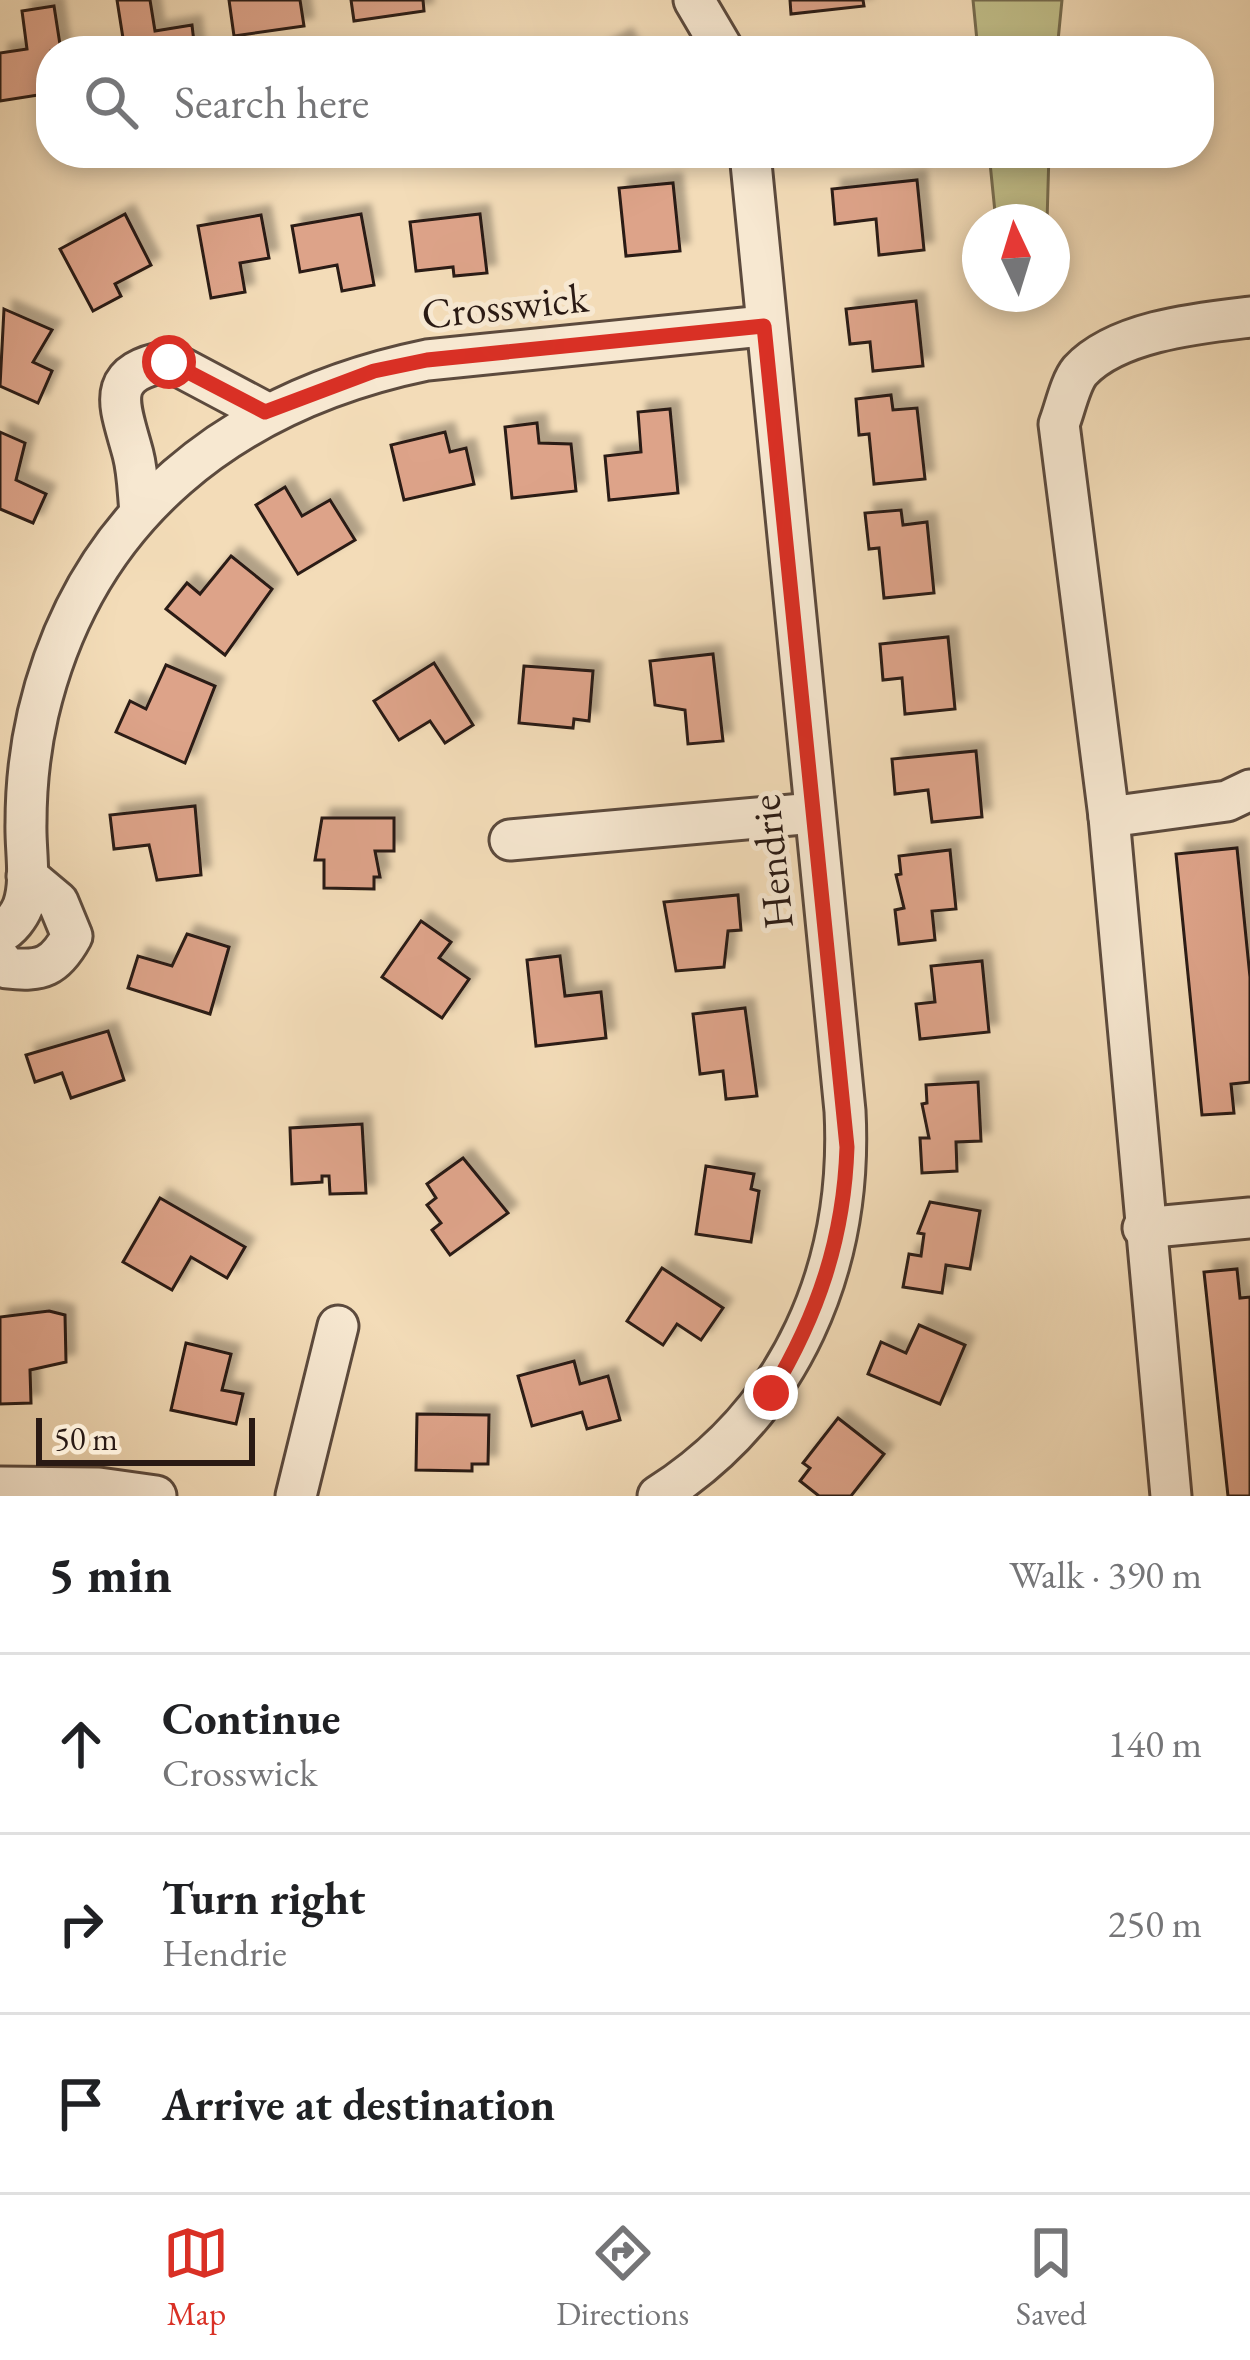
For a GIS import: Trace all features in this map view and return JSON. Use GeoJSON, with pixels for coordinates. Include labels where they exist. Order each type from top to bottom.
{"type":"FeatureCollection","features":[{"type":"Feature","properties":{"kind":"street"},"geometry":{"type":"LineString","coordinates":[[694,0],[715,36]]}},
{"type":"Feature","properties":{"kind":"street","name":"Hendrie"},"geometry":{"type":"LineString","coordinates":[[658,1496],[724,1445],[771,1393],[824,1290],[839,1232],[845,1111],[751,168]]}},
{"type":"Feature","properties":{"kind":"street"},"geometry":{"type":"LineString","coordinates":[[1171,1496],[1108,817],[1059,424],[1080,372],[1116,350],[1152,332],[1250,317]]}},
{"type":"Feature","properties":{"kind":"street","name":"Crosswick"},"geometry":{"type":"LineString","coordinates":[[0,933],[23,907],[31,752],[48,678],[88,587],[140,512],[202,454],[265,412],[374,371],[427,360],[764,326]]}},
{"type":"Feature","properties":{"kind":"street"},"geometry":{"type":"LineString","coordinates":[[140,512],[134,458],[118,405],[121,387],[133,373],[169,362],[265,412]]}},
{"type":"Feature","properties":{"kind":"street"},"geometry":{"type":"LineString","coordinates":[[1108,817],[1227,801],[1250,790]]}},
{"type":"Feature","properties":{"kind":"street"},"geometry":{"type":"LineString","coordinates":[[510,840],[814,813]]}},
{"type":"Feature","properties":{"kind":"street"},"geometry":{"type":"LineString","coordinates":[[0,959],[7,968],[35,972],[58,961],[72,936],[58,902],[27,876]]}},
{"type":"Feature","properties":{"kind":"street"},"geometry":{"type":"LineString","coordinates":[[1143,1228],[1250,1218]]}},
{"type":"Feature","properties":{"kind":"street"},"geometry":{"type":"LineString","coordinates":[[296,1496],[338,1326]]}},
{"type":"Feature","properties":{"kind":"street"},"geometry":{"type":"LineString","coordinates":[[0,1487],[99,1488],[156,1496]]}},
{"type":"Feature","properties":{"kind":"shaded area"},"geometry":{"type":"Polygon","coordinates":[[[973,0],[1062,0],[1058,36],[977,36],[973,0]]]}},
{"type":"Feature","properties":{"kind":"shaded area"},"geometry":{"type":"Polygon","coordinates":[[[991,168],[1049,168],[1048,204],[994,204],[991,168]]]}},
{"type":"Feature","properties":{"kind":"building"},"geometry":{"type":"Polygon","coordinates":[[[117,0],[150,0],[155,31],[192,25],[193,36],[123,36],[117,0]]]}},
{"type":"Feature","properties":{"kind":"building"},"geometry":{"type":"Polygon","coordinates":[[[229,0],[300,0],[304,26],[234,36],[229,0]]]}},
{"type":"Feature","properties":{"kind":"building"},"geometry":{"type":"Polygon","coordinates":[[[351,0],[423,0],[424,11],[354,21],[351,0]]]}},
{"type":"Feature","properties":{"kind":"building"},"geometry":{"type":"Polygon","coordinates":[[[790,0],[863,0],[864,6],[791,14],[790,0]]]}},
{"type":"Feature","properties":{"kind":"building"},"geometry":{"type":"Polygon","coordinates":[[[54,6],[59,36],[36,36],[36,95],[0,101],[0,53],[27,49],[22,11],[54,6]]]}},
{"type":"Feature","properties":{"kind":"building"},"geometry":{"type":"Polygon","coordinates":[[[917,180],[924,250],[879,255],[876,219],[835,224],[832,189],[917,180]]]}},
{"type":"Feature","properties":{"kind":"building"},"geometry":{"type":"Polygon","coordinates":[[[673,183],[680,251],[626,256],[619,188],[673,183]]]}},
{"type":"Feature","properties":{"kind":"building"},"geometry":{"type":"Polygon","coordinates":[[[125,214],[151,265],[115,284],[121,296],[93,311],[60,249],[125,214]]]}},
{"type":"Feature","properties":{"kind":"building"},"geometry":{"type":"Polygon","coordinates":[[[361,214],[374,285],[342,291],[337,265],[300,272],[292,226],[361,214]]]}},
{"type":"Feature","properties":{"kind":"building"},"geometry":{"type":"Polygon","coordinates":[[[480,214],[487,273],[454,276],[453,267],[416,271],[410,222],[480,214]]]}},
{"type":"Feature","properties":{"kind":"building"},"geometry":{"type":"Polygon","coordinates":[[[261,215],[269,258],[240,263],[245,292],[211,298],[198,226],[261,215]]]}},
{"type":"Feature","properties":{"kind":"building"},"geometry":{"type":"Polygon","coordinates":[[[916,301],[923,366],[873,371],[870,342],[850,344],[846,309],[916,301]]]}},
{"type":"Feature","properties":{"kind":"building"},"geometry":{"type":"Polygon","coordinates":[[[4,309],[52,330],[33,362],[52,371],[38,403],[0,386],[4,309]]]}},
{"type":"Feature","properties":{"kind":"building"},"geometry":{"type":"Polygon","coordinates":[[[891,395],[893,410],[917,408],[925,479],[874,484],[869,434],[859,435],[856,399],[891,395]]]}},
{"type":"Feature","properties":{"kind":"building"},"geometry":{"type":"Polygon","coordinates":[[[670,409],[678,493],[609,500],[605,456],[641,452],[638,412],[670,409]]]}},
{"type":"Feature","properties":{"kind":"building"},"geometry":{"type":"Polygon","coordinates":[[[537,423],[539,443],[571,444],[576,491],[512,498],[505,427],[537,423]]]}},
{"type":"Feature","properties":{"kind":"building"},"geometry":{"type":"Polygon","coordinates":[[[0,432],[25,443],[16,480],[46,494],[33,523],[0,509],[0,432]]]}},
{"type":"Feature","properties":{"kind":"building"},"geometry":{"type":"Polygon","coordinates":[[[445,432],[450,452],[466,448],[474,484],[404,500],[391,445],[445,432]]]}},
{"type":"Feature","properties":{"kind":"building"},"geometry":{"type":"Polygon","coordinates":[[[285,487],[302,516],[330,500],[355,540],[298,574],[256,505],[285,487]]]}},
{"type":"Feature","properties":{"kind":"building"},"geometry":{"type":"Polygon","coordinates":[[[901,510],[903,525],[927,522],[934,593],[884,598],[879,548],[869,549],[865,513],[901,510]]]}},
{"type":"Feature","properties":{"kind":"building"},"geometry":{"type":"Polygon","coordinates":[[[231,556],[272,589],[225,655],[166,609],[187,583],[200,594],[231,556]]]}},
{"type":"Feature","properties":{"kind":"building"},"geometry":{"type":"Polygon","coordinates":[[[948,637],[955,709],[905,714],[902,678],[883,680],[880,644],[948,637]]]}},
{"type":"Feature","properties":{"kind":"building"},"geometry":{"type":"Polygon","coordinates":[[[713,654],[723,741],[688,744],[685,710],[655,705],[650,661],[713,654]]]}},
{"type":"Feature","properties":{"kind":"building"},"geometry":{"type":"Polygon","coordinates":[[[434,663],[473,725],[445,743],[430,721],[399,740],[374,701],[434,663]]]}},
{"type":"Feature","properties":{"kind":"building"},"geometry":{"type":"Polygon","coordinates":[[[166,665],[215,686],[185,763],[116,732],[130,701],[146,709],[166,665]]]}},
{"type":"Feature","properties":{"kind":"building"},"geometry":{"type":"Polygon","coordinates":[[[524,666],[593,671],[589,721],[574,719],[573,728],[519,723],[524,666]]]}},
{"type":"Feature","properties":{"kind":"building"},"geometry":{"type":"Polygon","coordinates":[[[976,751],[982,817],[932,822],[928,790],[895,794],[892,759],[976,751]]]}},
{"type":"Feature","properties":{"kind":"building"},"geometry":{"type":"Polygon","coordinates":[[[195,806],[201,875],[157,880],[149,845],[114,849],[110,815],[195,806]]]}},
{"type":"Feature","properties":{"kind":"building"},"geometry":{"type":"Polygon","coordinates":[[[322,818],[394,818],[394,851],[375,851],[380,877],[374,877],[374,889],[324,888],[324,860],[315,860],[322,818]]]}},
{"type":"Feature","properties":{"kind":"building"},"geometry":{"type":"Polygon","coordinates":[[[1237,848],[1250,977],[1250,1082],[1231,1084],[1234,1113],[1202,1115],[1176,854],[1237,848]]]}},
{"type":"Feature","properties":{"kind":"building"},"geometry":{"type":"Polygon","coordinates":[[[950,850],[956,909],[932,911],[935,940],[899,944],[895,910],[904,908],[896,875],[901,874],[899,856],[950,850]]]}},
{"type":"Feature","properties":{"kind":"building"},"geometry":{"type":"Polygon","coordinates":[[[738,895],[741,930],[728,931],[724,967],[676,971],[664,902],[738,895]]]}},
{"type":"Feature","properties":{"kind":"building"},"geometry":{"type":"Polygon","coordinates":[[[421,921],[451,942],[439,958],[469,979],[442,1018],[382,977],[421,921]]]}},
{"type":"Feature","properties":{"kind":"building"},"geometry":{"type":"Polygon","coordinates":[[[187,934],[229,947],[210,1014],[128,988],[138,956],[172,966],[187,934]]]}},
{"type":"Feature","properties":{"kind":"building"},"geometry":{"type":"Polygon","coordinates":[[[560,956],[565,996],[601,992],[606,1038],[536,1046],[527,960],[560,956]]]}},
{"type":"Feature","properties":{"kind":"building"},"geometry":{"type":"Polygon","coordinates":[[[982,961],[989,1032],[920,1039],[916,1004],[935,1002],[931,966],[982,961]]]}},
{"type":"Feature","properties":{"kind":"building"},"geometry":{"type":"Polygon","coordinates":[[[745,1008],[757,1096],[726,1099],[723,1071],[700,1074],[693,1014],[745,1008]]]}},
{"type":"Feature","properties":{"kind":"building"},"geometry":{"type":"Polygon","coordinates":[[[108,1031],[124,1080],[71,1098],[62,1073],[35,1082],[26,1055],[108,1031]]]}},
{"type":"Feature","properties":{"kind":"building"},"geometry":{"type":"Polygon","coordinates":[[[978,1082],[981,1141],[956,1142],[957,1171],[922,1173],[920,1138],[929,1138],[922,1104],[927,1103],[926,1085],[978,1082]]]}},
{"type":"Feature","properties":{"kind":"building"},"geometry":{"type":"Polygon","coordinates":[[[362,1124],[366,1193],[330,1194],[329,1176],[322,1176],[322,1182],[292,1184],[290,1128],[362,1124]]]}},
{"type":"Feature","properties":{"kind":"building"},"geometry":{"type":"Polygon","coordinates":[[[463,1158],[508,1213],[450,1255],[432,1230],[441,1223],[427,1205],[436,1198],[427,1184],[463,1158]]]}},
{"type":"Feature","properties":{"kind":"building"},"geometry":{"type":"Polygon","coordinates":[[[706,1166],[754,1174],[751,1189],[759,1191],[751,1242],[696,1234],[706,1166]]]}},
{"type":"Feature","properties":{"kind":"building"},"geometry":{"type":"Polygon","coordinates":[[[160,1198],[245,1247],[227,1278],[191,1257],[172,1290],[123,1262],[160,1198]]]}},
{"type":"Feature","properties":{"kind":"building"},"geometry":{"type":"Polygon","coordinates":[[[930,1202],[980,1211],[970,1269],[946,1265],[942,1293],[903,1287],[909,1254],[921,1256],[924,1234],[918,1233],[930,1202]]]}},
{"type":"Feature","properties":{"kind":"building"},"geometry":{"type":"Polygon","coordinates":[[[662,1268],[723,1308],[701,1340],[677,1324],[663,1345],[627,1321],[662,1268]]]}},
{"type":"Feature","properties":{"kind":"building"},"geometry":{"type":"Polygon","coordinates":[[[1237,1269],[1240,1298],[1250,1297],[1250,1496],[1228,1496],[1204,1272],[1237,1269]]]}},
{"type":"Feature","properties":{"kind":"building"},"geometry":{"type":"Polygon","coordinates":[[[49,1311],[65,1315],[66,1362],[30,1370],[31,1403],[0,1404],[0,1317],[49,1311]]]}},
{"type":"Feature","properties":{"kind":"building"},"geometry":{"type":"Polygon","coordinates":[[[919,1325],[965,1345],[940,1404],[868,1374],[881,1342],[906,1353],[919,1325]]]}},
{"type":"Feature","properties":{"kind":"building"},"geometry":{"type":"Polygon","coordinates":[[[186,1343],[231,1354],[222,1390],[243,1394],[236,1424],[171,1410],[186,1343]]]}},
{"type":"Feature","properties":{"kind":"building"},"geometry":{"type":"Polygon","coordinates":[[[574,1361],[580,1384],[608,1376],[620,1420],[587,1429],[582,1412],[532,1426],[518,1376],[574,1361]]]}},
{"type":"Feature","properties":{"kind":"building"},"geometry":{"type":"Polygon","coordinates":[[[417,1414],[489,1415],[488,1464],[472,1464],[472,1471],[416,1470],[417,1414]]]}},
{"type":"Feature","properties":{"kind":"building"},"geometry":{"type":"Polygon","coordinates":[[[838,1418],[884,1454],[851,1496],[819,1496],[800,1481],[810,1468],[803,1463],[838,1418]]]}},
{"type":"Feature","properties":{"kind":"route"},"geometry":{"type":"LineString","coordinates":[[169,362],[265,412],[374,371],[427,360],[764,326],[847,1147],[839,1232],[824,1290],[771,1393]]}}]}
